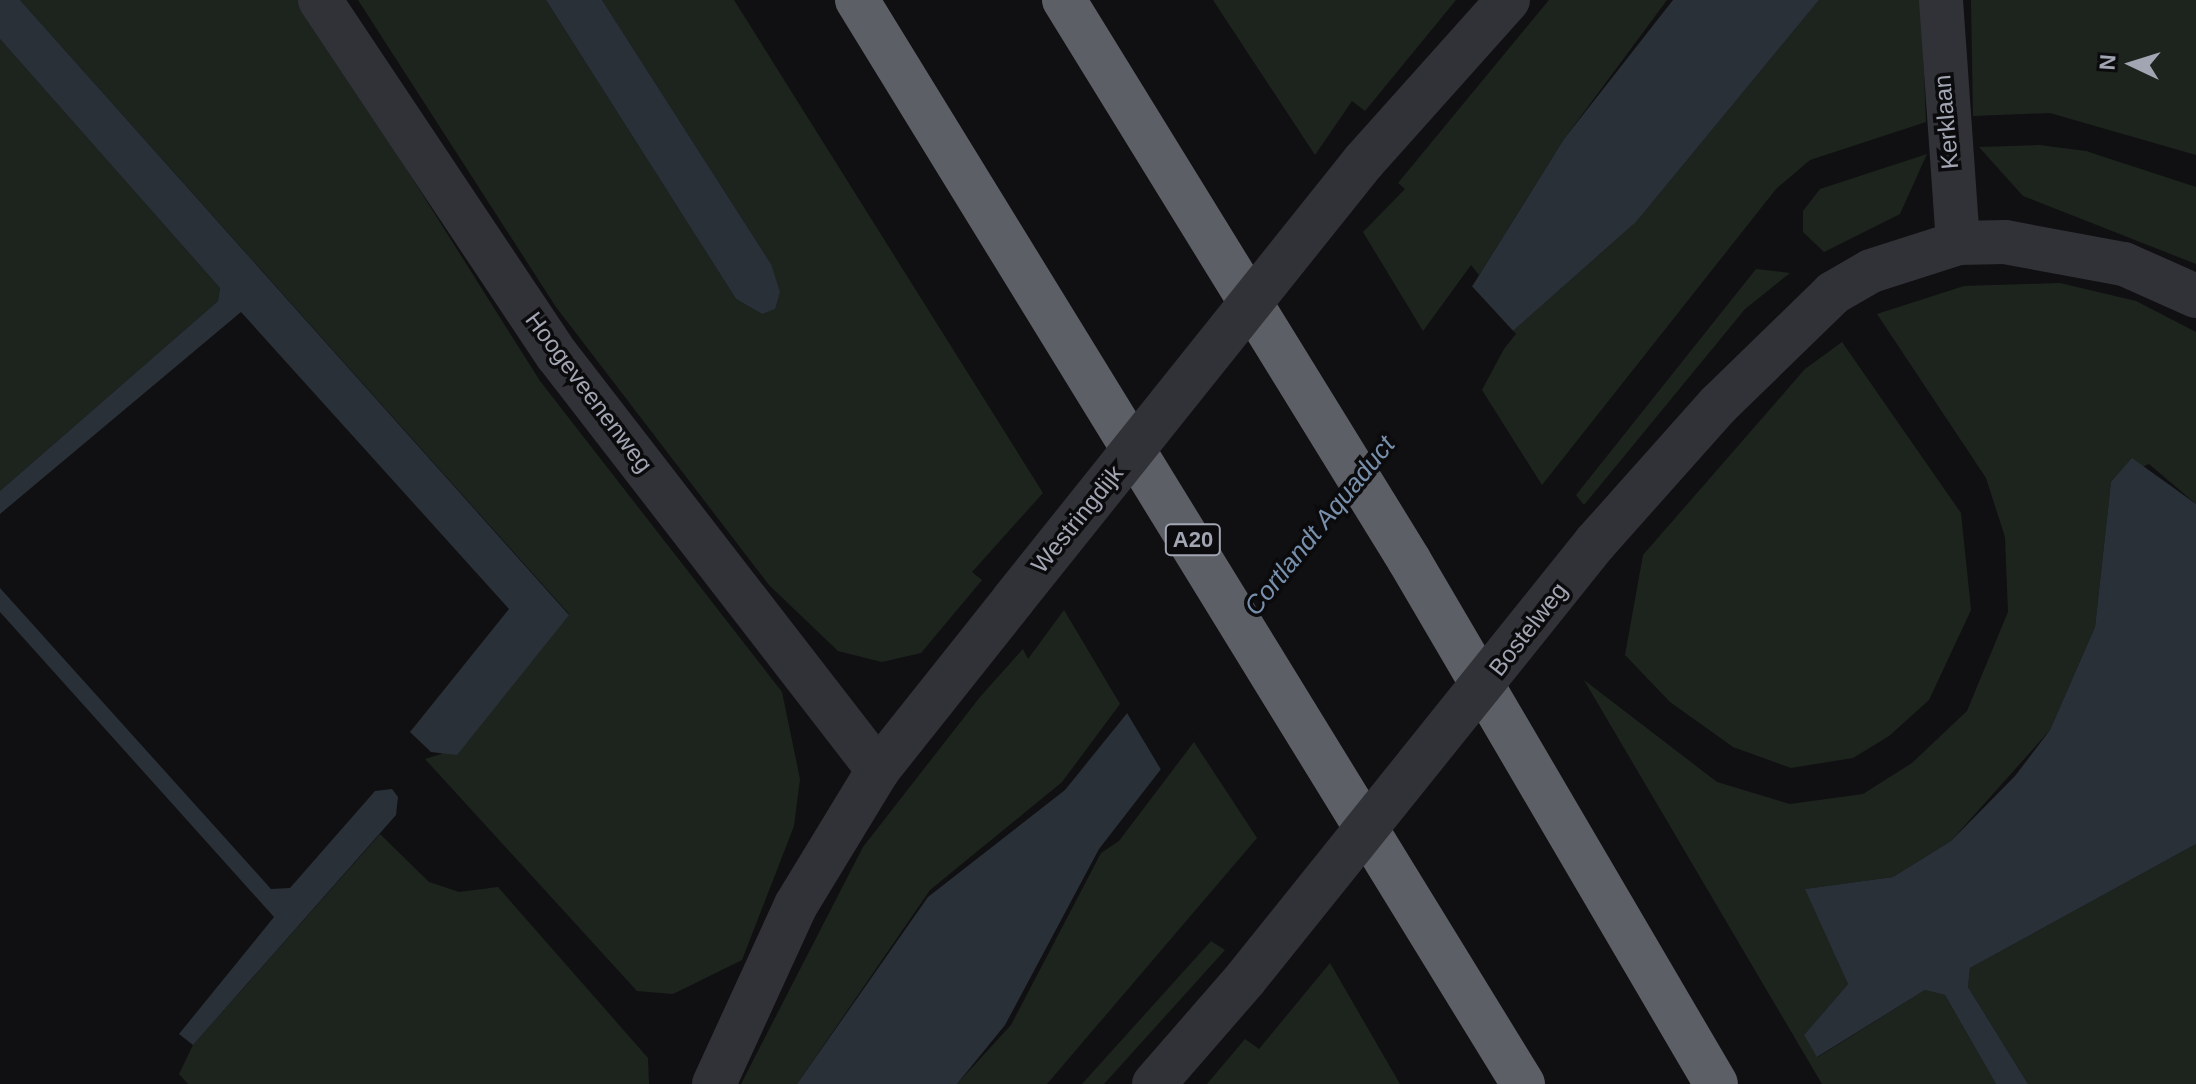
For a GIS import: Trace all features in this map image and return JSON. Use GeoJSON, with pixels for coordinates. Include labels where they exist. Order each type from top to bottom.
{"type":"FeatureCollection","features":[{"type":"Feature","properties":{"kind":"highway","name":"A20"},"geometry":{"type":"LineString","coordinates":[[857,0],[1523,1084]]}},
{"type":"Feature","properties":{"kind":"highway"},"geometry":{"type":"LineString","coordinates":[[1064,0],[1409,560],[1716,1084]]}},
{"type":"Feature","properties":{"kind":"street","name":"Hoogeveenenweg"},"geometry":{"type":"LineString","coordinates":[[320,0],[557,355],[878,770]]}},
{"type":"Feature","properties":{"kind":"street","name":"Westringdijk"},"geometry":{"type":"LineString","coordinates":[[714,1084],[796,905],[878,770],[1364,161],[1508,0]]}},
{"type":"Feature","properties":{"kind":"street","name":"Kerklaan"},"geometry":{"type":"LineString","coordinates":[[1941,0],[1958,243]]}},
{"type":"Feature","properties":{"kind":"street"},"geometry":{"type":"LineString","coordinates":[[1958,243],[2068,248],[2196,296]]}},
{"type":"Feature","properties":{"kind":"street","name":"Bostelweg"},"geometry":{"type":"LineString","coordinates":[[1154,1084],[1246,978],[1595,543],[1718,405],[1833,293],[1871,271],[1958,243]]}},
{"type":"Feature","properties":{"kind":"shaded area"},"geometry":{"type":"Polygon","coordinates":[[[20,0],[300,0],[540,381],[782,692],[800,779],[794,826],[742,960],[673,994],[637,991],[425,759],[441,754],[569,614],[20,0]]]}},
{"type":"Feature","properties":{"kind":"shaded area"},"geometry":{"type":"Polygon","coordinates":[[[358,0],[546,0],[736,299],[762,314],[771,264],[602,0],[734,0],[1043,493],[972,572],[982,580],[921,653],[882,662],[838,651],[769,585],[556,307],[358,0]]]}},
{"type":"Feature","properties":{"kind":"shaded area"},"geometry":{"type":"Polygon","coordinates":[[[1213,0],[1456,0],[1365,111],[1352,101],[1315,155],[1213,0]]]}},
{"type":"Feature","properties":{"kind":"shaded area"},"geometry":{"type":"Polygon","coordinates":[[[1549,0],[1667,0],[1564,139],[1479,275],[1471,265],[1423,331],[1363,232],[1405,189],[1398,183],[1549,0]]]}},
{"type":"Feature","properties":{"kind":"shaded area"},"geometry":{"type":"Polygon","coordinates":[[[1819,0],[1921,0],[1926,122],[1810,160],[1776,189],[1542,485],[1482,390],[1514,330],[1636,222],[1819,0]]]}},
{"type":"Feature","properties":{"kind":"shaded area"},"geometry":{"type":"Polygon","coordinates":[[[1971,0],[2196,0],[2196,155],[2050,113],[1973,116],[1971,0]]]}},
{"type":"Feature","properties":{"kind":"shaded area"},"geometry":{"type":"Polygon","coordinates":[[[0,39],[220,288],[218,301],[0,491],[0,39]]]}},
{"type":"Feature","properties":{"kind":"shaded area"},"geometry":{"type":"Polygon","coordinates":[[[2039,145],[2086,151],[2196,187],[2196,264],[2023,196],[1979,147],[2039,145]]]}},
{"type":"Feature","properties":{"kind":"shaded area"},"geometry":{"type":"Polygon","coordinates":[[[1927,154],[1900,214],[1824,252],[1803,232],[1803,211],[1820,189],[1927,154]]]}},
{"type":"Feature","properties":{"kind":"shaded area"},"geometry":{"type":"Polygon","coordinates":[[[1756,269],[1790,273],[1745,309],[1584,505],[1576,495],[1756,269]]]}},
{"type":"Feature","properties":{"kind":"shaded area"},"geometry":{"type":"Polygon","coordinates":[[[2060,283],[2136,301],[2196,332],[2196,504],[2149,464],[2111,482],[2095,627],[2050,730],[1951,841],[1893,877],[1806,889],[1848,984],[1804,1035],[1818,1057],[1925,990],[1945,995],[1996,1084],[1822,1084],[1584,680],[1717,782],[1790,804],[1863,794],[1912,763],[1967,711],[2008,612],[2005,537],[1986,478],[1877,314],[1964,286],[2060,283]]]}},
{"type":"Feature","properties":{"kind":"shaded area"},"geometry":{"type":"Polygon","coordinates":[[[1842,342],[1961,513],[1971,610],[1929,700],[1889,736],[1853,758],[1791,768],[1733,747],[1670,702],[1625,655],[1643,555],[1805,369],[1842,342]]]}},
{"type":"Feature","properties":{"kind":"shaded area"},"geometry":{"type":"Polygon","coordinates":[[[1064,610],[1120,704],[1062,782],[930,890],[797,1084],[741,1084],[863,847],[980,697],[1023,649],[1028,659],[1064,610]]]}},
{"type":"Feature","properties":{"kind":"shaded area"},"geometry":{"type":"Polygon","coordinates":[[[1194,742],[1257,838],[1047,1084],[957,1084],[1011,1025],[1101,853],[1119,841],[1194,742]]]}},
{"type":"Feature","properties":{"kind":"shaded area"},"geometry":{"type":"Polygon","coordinates":[[[380,834],[429,882],[459,892],[498,887],[648,1058],[649,1084],[188,1084],[179,1074],[193,1045],[380,834]]]}},
{"type":"Feature","properties":{"kind":"shaded area"},"geometry":{"type":"Polygon","coordinates":[[[2196,844],[2196,1084],[2028,1084],[1968,987],[1970,968],[2196,844]]]}},
{"type":"Feature","properties":{"kind":"shaded area"},"geometry":{"type":"Polygon","coordinates":[[[1211,941],[1225,950],[1104,1084],[1082,1084],[1211,941]]]}},
{"type":"Feature","properties":{"kind":"shaded area"},"geometry":{"type":"Polygon","coordinates":[[[1330,963],[1400,1084],[1207,1084],[1245,1039],[1259,1049],[1330,963]]]}},
{"type":"Feature","properties":{"kind":"water"},"geometry":{"type":"Polygon","coordinates":[[[0,0],[20,0],[569,615],[457,755],[431,752],[410,732],[509,609],[241,312],[0,514],[0,491],[218,301],[220,288],[0,39],[0,0]]]}},
{"type":"Feature","properties":{"kind":"water"},"geometry":{"type":"Polygon","coordinates":[[[546,0],[602,0],[771,264],[780,292],[775,309],[762,314],[736,299],[546,0]]]}},
{"type":"Feature","properties":{"kind":"water","name":"Cortlandt Aquaduct"},"geometry":{"type":"Polygon","coordinates":[[[1673,0],[1819,0],[1636,222],[1514,330],[1161,769],[1099,849],[1005,1025],[957,1084],[797,1084],[928,897],[1065,790],[1473,285],[1564,139],[1673,0]]]}},
{"type":"Feature","properties":{"kind":"water"},"geometry":{"type":"Polygon","coordinates":[[[2132,458],[2196,504],[2196,844],[1970,968],[1968,987],[2028,1084],[1996,1084],[1945,995],[1925,990],[1817,1057],[1804,1035],[1848,984],[1805,889],[1893,877],[1951,841],[2015,776],[2050,730],[2095,627],[2111,482],[2132,458]]]}},
{"type":"Feature","properties":{"kind":"water"},"geometry":{"type":"Polygon","coordinates":[[[0,588],[271,889],[290,888],[375,791],[392,789],[398,797],[396,815],[193,1045],[179,1034],[274,917],[0,612],[0,588]]]}},
{"type":"Feature","properties":{"kind":"pier"},"geometry":{"type":"Polygon","coordinates":[[[1469,283],[1516,334],[1163,773],[1124,708],[1469,283]]]}}]}
